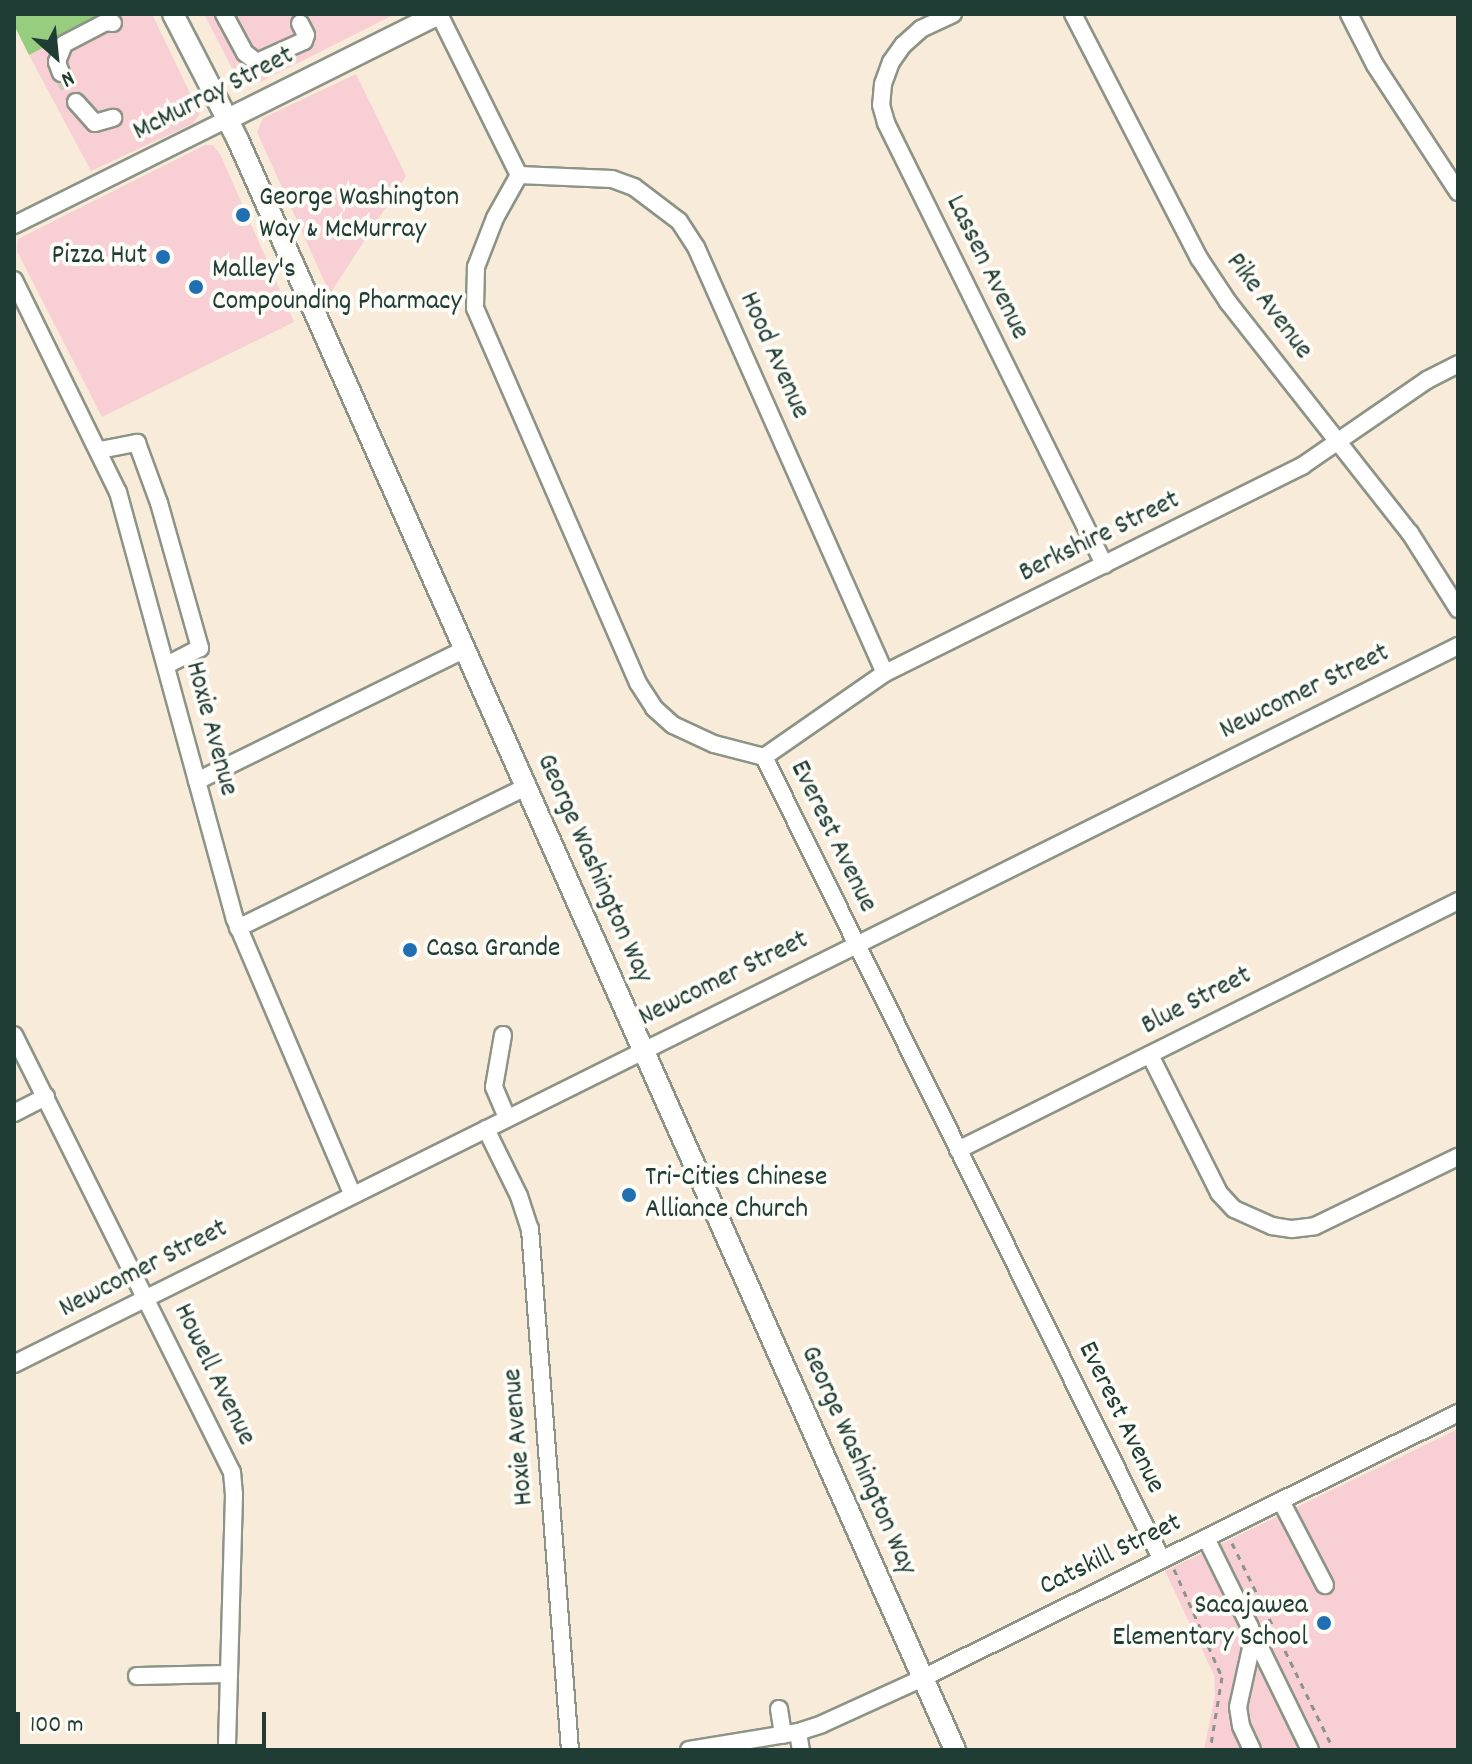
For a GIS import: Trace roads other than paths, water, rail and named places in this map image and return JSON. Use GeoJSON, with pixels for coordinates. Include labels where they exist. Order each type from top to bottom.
{"type":"FeatureCollection","features":[{"type":"Feature","properties":{"kind":"main road","name":"George Washington Way"},"geometry":{"type":"LineString","coordinates":[[173,14],[228,119],[955,1750]]}},
{"type":"Feature","properties":{"kind":"main road","name":"McMurray Street"},"geometry":{"type":"LineString","coordinates":[[228,119],[439,14]]}},
{"type":"Feature","properties":{"kind":"street"},"geometry":{"type":"LineString","coordinates":[[224,14],[245,53],[257,62],[304,41],[306,35],[300,23]]}},
{"type":"Feature","properties":{"kind":"street"},"geometry":{"type":"LineString","coordinates":[[439,14],[519,175]]}},
{"type":"Feature","properties":{"kind":"street","name":"Lassen Avenue"},"geometry":{"type":"LineString","coordinates":[[953,14],[921,29],[903,45],[891,62],[883,84],[881,105],[886,123],[1104,565]]}},
{"type":"Feature","properties":{"kind":"street","name":"Pike Avenue"},"geometry":{"type":"LineString","coordinates":[[1073,14],[1199,258],[1228,302],[1410,533],[1458,609]]}},
{"type":"Feature","properties":{"kind":"street"},"geometry":{"type":"LineString","coordinates":[[1349,14],[1375,65],[1458,192]]}},
{"type":"Feature","properties":{"kind":"street"},"geometry":{"type":"LineString","coordinates":[[61,73],[57,62],[64,44],[106,22],[113,23]]}},
{"type":"Feature","properties":{"kind":"street"},"geometry":{"type":"LineString","coordinates":[[76,102],[95,123],[113,118]]}},
{"type":"Feature","properties":{"kind":"street","name":"McMurray Street"},"geometry":{"type":"LineString","coordinates":[[14,225],[228,119]]}},
{"type":"Feature","properties":{"kind":"street","name":"Hood Avenue"},"geometry":{"type":"LineString","coordinates":[[519,175],[612,179],[646,194],[679,221],[696,247],[885,673]]}},
{"type":"Feature","properties":{"kind":"street","name":"Everest Avenue"},"geometry":{"type":"LineString","coordinates":[[519,175],[495,218],[476,267],[475,308],[638,683],[654,708],[673,725],[692,736],[764,757],[1167,1564]]}},
{"type":"Feature","properties":{"kind":"street","name":"Hoxie Avenue"},"geometry":{"type":"LineString","coordinates":[[14,280],[100,450],[129,528],[238,928],[353,1195]]}},
{"type":"Feature","properties":{"kind":"street","name":"Berkshire Street"},"geometry":{"type":"LineString","coordinates":[[764,757],[885,673],[1302,466],[1340,443],[1415,388],[1458,364]]}},
{"type":"Feature","properties":{"kind":"street"},"geometry":{"type":"LineString","coordinates":[[100,450],[137,443],[159,503],[200,648],[167,665]]}},
{"type":"Feature","properties":{"kind":"street","name":"Newcomer Street"},"geometry":{"type":"LineString","coordinates":[[14,1364],[1458,646]]}},
{"type":"Feature","properties":{"kind":"street"},"geometry":{"type":"LineString","coordinates":[[197,781],[465,649]]}},
{"type":"Feature","properties":{"kind":"street"},"geometry":{"type":"LineString","coordinates":[[238,928],[526,787]]}},
{"type":"Feature","properties":{"kind":"street","name":"Blue Street"},"geometry":{"type":"LineString","coordinates":[[958,1150],[1458,901]]}},
{"type":"Feature","properties":{"kind":"street","name":"Howell Avenue"},"geometry":{"type":"LineString","coordinates":[[14,1035],[232,1472],[234,1495],[227,1750]]}},
{"type":"Feature","properties":{"kind":"street"},"geometry":{"type":"LineString","coordinates":[[503,1035],[494,1087],[507,1118]]}},
{"type":"Feature","properties":{"kind":"street"},"geometry":{"type":"LineString","coordinates":[[1150,1055],[1219,1193],[1234,1209],[1272,1226],[1292,1229],[1315,1226],[1458,1157]]}},
{"type":"Feature","properties":{"kind":"street"},"geometry":{"type":"LineString","coordinates":[[14,1113],[46,1097]]}},
{"type":"Feature","properties":{"kind":"street","name":"Hoxie Avenue"},"geometry":{"type":"LineString","coordinates":[[486,1129],[519,1196],[530,1229],[570,1750]]}},
{"type":"Feature","properties":{"kind":"street","name":"Catskill Street"},"geometry":{"type":"LineString","coordinates":[[689,1750],[791,1733],[923,1678],[1167,1564],[1206,1538],[1458,1413]]}},
{"type":"Feature","properties":{"kind":"street"},"geometry":{"type":"LineString","coordinates":[[1281,1501],[1325,1585]]}},
{"type":"Feature","properties":{"kind":"street"},"geometry":{"type":"LineString","coordinates":[[1206,1538],[1310,1750]]}},
{"type":"Feature","properties":{"kind":"street"},"geometry":{"type":"LineString","coordinates":[[1250,1627],[1251,1648],[1238,1707],[1241,1726],[1252,1750]]}},
{"type":"Feature","properties":{"kind":"street"},"geometry":{"type":"LineString","coordinates":[[137,1676],[228,1674]]}},
{"type":"Feature","properties":{"kind":"street"},"geometry":{"type":"LineString","coordinates":[[779,1709],[801,1750]]}},
{"type":"Feature","properties":{"kind":"tunnel"},"geometry":{"type":"LineString","coordinates":[[61,73],[76,102]]}},
{"type":"Feature","properties":{"kind":"place","name":"George Washington Way & McMurray"},"geometry":{"type":"Point","coordinates":[243,215]}},
{"type":"Feature","properties":{"kind":"place","name":"Pizza Hut"},"geometry":{"type":"Point","coordinates":[163,257]}},
{"type":"Feature","properties":{"kind":"place","name":"Malley's Compounding Pharmacy"},"geometry":{"type":"Point","coordinates":[196,287]}},
{"type":"Feature","properties":{"kind":"place","name":"Casa Grande"},"geometry":{"type":"Point","coordinates":[410,950]}},
{"type":"Feature","properties":{"kind":"place","name":"Tri-Cities Chinese Alliance Church"},"geometry":{"type":"Point","coordinates":[629,1195]}},
{"type":"Feature","properties":{"kind":"place","name":"Sacajawea Elementary School"},"geometry":{"type":"Point","coordinates":[1324,1623]}}]}
